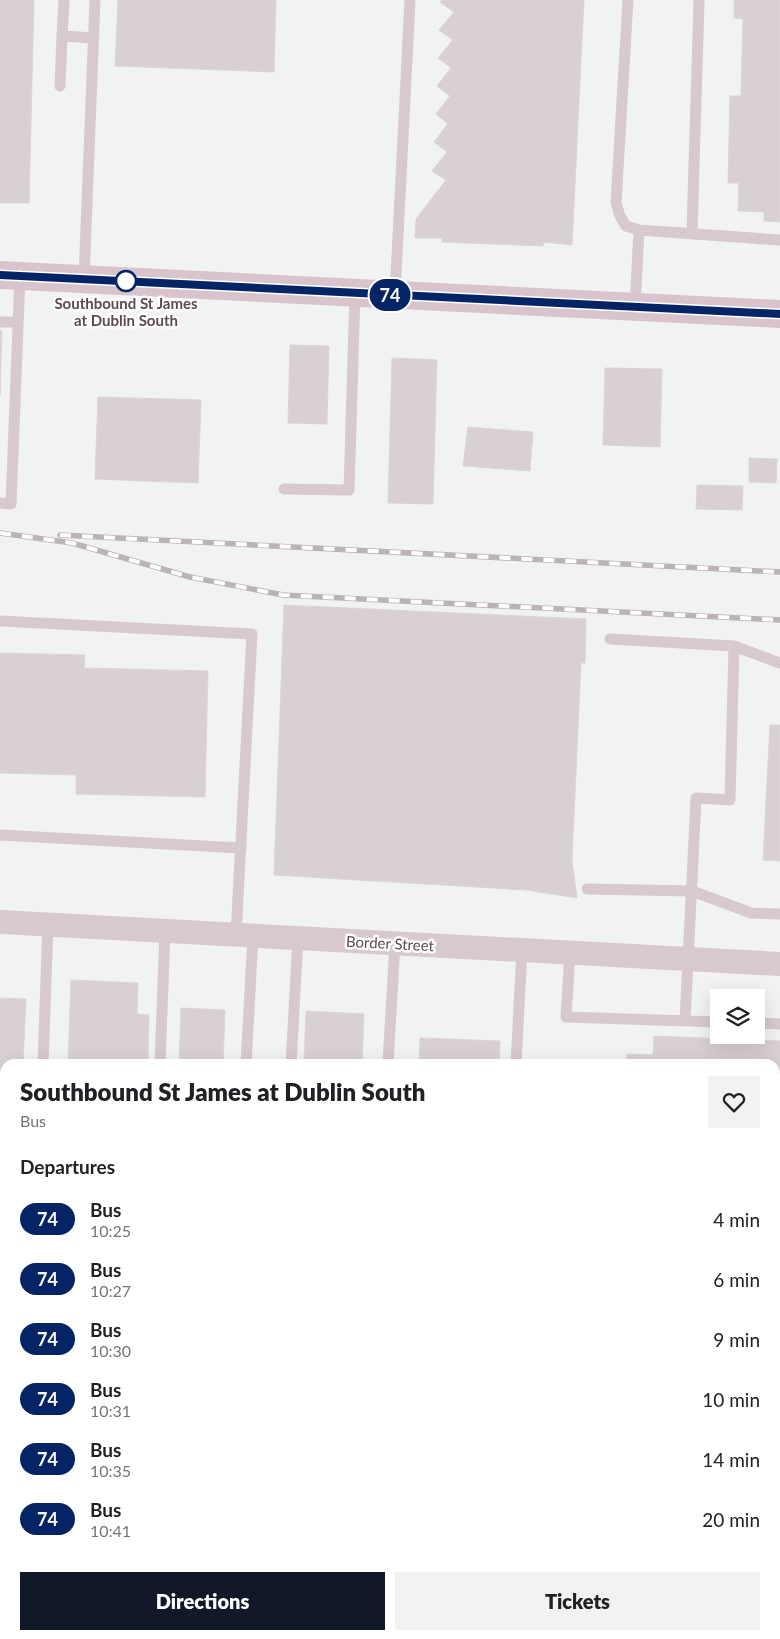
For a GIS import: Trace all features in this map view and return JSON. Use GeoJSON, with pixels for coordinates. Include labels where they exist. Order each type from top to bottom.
{"type":"FeatureCollection","features":[{"type":"Feature","properties":{"kind":"main road"},"geometry":{"type":"LineString","coordinates":[[10,275],[780,314]]}},
{"type":"Feature","properties":{"kind":"street","name":"Border Street"},"geometry":{"type":"LineString","coordinates":[[0,922],[780,964]]}},
{"type":"Feature","properties":{"kind":"lane"},"geometry":{"type":"LineString","coordinates":[[60,86],[64,0]]}},
{"type":"Feature","properties":{"kind":"lane"},"geometry":{"type":"LineString","coordinates":[[84,279],[95,0]]}},
{"type":"Feature","properties":{"kind":"lane"},"geometry":{"type":"LineString","coordinates":[[395,295],[410,0]]}},
{"type":"Feature","properties":{"kind":"lane"},"geometry":{"type":"LineString","coordinates":[[628,0],[616,203],[620,216],[626,226],[639,230],[780,240]]}},
{"type":"Feature","properties":{"kind":"lane"},"geometry":{"type":"LineString","coordinates":[[692,234],[699,0]]}},
{"type":"Feature","properties":{"kind":"lane"},"geometry":{"type":"LineString","coordinates":[[62,36],[94,38]]}},
{"type":"Feature","properties":{"kind":"lane"},"geometry":{"type":"LineString","coordinates":[[635,307],[639,230]]}},
{"type":"Feature","properties":{"kind":"lane"},"geometry":{"type":"LineString","coordinates":[[0,503],[11,504],[18,322],[10,275]]}},
{"type":"Feature","properties":{"kind":"lane"},"geometry":{"type":"LineString","coordinates":[[284,489],[349,490],[355,293]]}},
{"type":"Feature","properties":{"kind":"lane"},"geometry":{"type":"LineString","coordinates":[[0,322],[18,322]]}},
{"type":"Feature","properties":{"kind":"lane"},"geometry":{"type":"LineString","coordinates":[[0,621],[252,634],[241,848],[245,935],[246,1059]]}},
{"type":"Feature","properties":{"kind":"lane"},"geometry":{"type":"LineString","coordinates":[[610,639],[734,646],[780,663]]}},
{"type":"Feature","properties":{"kind":"lane"},"geometry":{"type":"LineString","coordinates":[[685,1021],[696,798],[730,800],[734,646]]}},
{"type":"Feature","properties":{"kind":"lane"},"geometry":{"type":"LineString","coordinates":[[0,835],[241,848]]}},
{"type":"Feature","properties":{"kind":"lane"},"geometry":{"type":"LineString","coordinates":[[587,888],[692,892],[751,913],[780,914]]}},
{"type":"Feature","properties":{"kind":"lane"},"geometry":{"type":"LineString","coordinates":[[43,1059],[48,924]]}},
{"type":"Feature","properties":{"kind":"lane"},"geometry":{"type":"LineString","coordinates":[[160,1059],[165,930]]}},
{"type":"Feature","properties":{"kind":"lane"},"geometry":{"type":"LineString","coordinates":[[291,1059],[298,938]]}},
{"type":"Feature","properties":{"kind":"lane"},"geometry":{"type":"LineString","coordinates":[[388,1059],[395,943]]}},
{"type":"Feature","properties":{"kind":"lane"},"geometry":{"type":"LineString","coordinates":[[516,1059],[522,950]]}},
{"type":"Feature","properties":{"kind":"lane"},"geometry":{"type":"LineString","coordinates":[[570,953],[566,1017],[710,1022]]}},
{"type":"Feature","properties":{"kind":"lane"},"geometry":{"type":"LineString","coordinates":[[765,1023],[780,1024]]}},
{"type":"Feature","properties":{"kind":"building"},"geometry":{"type":"Polygon","coordinates":[[[0,0],[34,0],[29,203],[0,203],[0,0]]]}},
{"type":"Feature","properties":{"kind":"building"},"geometry":{"type":"Polygon","coordinates":[[[118,0],[276,0],[274,72],[115,66],[118,0]]]}},
{"type":"Feature","properties":{"kind":"building"},"geometry":{"type":"Polygon","coordinates":[[[442,0],[584,0],[572,245],[544,242],[543,246],[442,242],[442,238],[415,238],[416,219],[446,180],[432,171],[447,152],[434,142],[448,124],[436,114],[450,96],[437,86],[451,68],[438,58],[453,40],[439,30],[454,12],[440,2],[442,0]]]}},
{"type":"Feature","properties":{"kind":"building"},"geometry":{"type":"Polygon","coordinates":[[[734,0],[780,0],[780,222],[764,221],[764,212],[738,211],[739,183],[728,183],[730,96],[741,96],[743,19],[734,18],[734,0]]]}},
{"type":"Feature","properties":{"kind":"building"},"geometry":{"type":"Polygon","coordinates":[[[0,330],[2,331],[0,396],[0,330]]]}},
{"type":"Feature","properties":{"kind":"building"},"geometry":{"type":"Polygon","coordinates":[[[290,345],[329,346],[327,424],[288,423],[290,345]]]}},
{"type":"Feature","properties":{"kind":"building"},"geometry":{"type":"Polygon","coordinates":[[[392,358],[437,360],[433,504],[388,503],[392,358]]]}},
{"type":"Feature","properties":{"kind":"building"},"geometry":{"type":"Polygon","coordinates":[[[605,368],[662,369],[660,447],[603,445],[605,368]]]}},
{"type":"Feature","properties":{"kind":"building"},"geometry":{"type":"Polygon","coordinates":[[[98,397],[201,400],[198,483],[95,479],[98,397]]]}},
{"type":"Feature","properties":{"kind":"building"},"geometry":{"type":"Polygon","coordinates":[[[468,427],[533,432],[530,471],[463,466],[468,427]]]}},
{"type":"Feature","properties":{"kind":"building"},"geometry":{"type":"Polygon","coordinates":[[[749,458],[777,459],[776,483],[749,482],[749,458]]]}},
{"type":"Feature","properties":{"kind":"building"},"geometry":{"type":"Polygon","coordinates":[[[697,485],[743,486],[742,510],[696,509],[697,485]]]}},
{"type":"Feature","properties":{"kind":"building"},"geometry":{"type":"Polygon","coordinates":[[[284,605],[586,619],[585,663],[581,663],[572,860],[577,898],[526,890],[274,875],[284,605]]]}},
{"type":"Feature","properties":{"kind":"building"},"geometry":{"type":"Polygon","coordinates":[[[0,653],[85,655],[84,668],[208,671],[205,797],[76,794],[76,775],[0,773],[0,653]]]}},
{"type":"Feature","properties":{"kind":"building"},"geometry":{"type":"Polygon","coordinates":[[[770,725],[780,725],[780,861],[763,860],[770,725]]]}},
{"type":"Feature","properties":{"kind":"building"},"geometry":{"type":"Polygon","coordinates":[[[71,980],[138,983],[137,1014],[149,1015],[148,1059],[68,1059],[71,980]]]}},
{"type":"Feature","properties":{"kind":"building"},"geometry":{"type":"Polygon","coordinates":[[[0,998],[26,999],[23,1059],[0,1059],[0,998]]]}},
{"type":"Feature","properties":{"kind":"building"},"geometry":{"type":"Polygon","coordinates":[[[181,1008],[225,1010],[223,1059],[179,1059],[181,1008]]]}},
{"type":"Feature","properties":{"kind":"building"},"geometry":{"type":"Polygon","coordinates":[[[306,1011],[364,1014],[362,1059],[304,1059],[306,1011]]]}},
{"type":"Feature","properties":{"kind":"building"},"geometry":{"type":"Polygon","coordinates":[[[654,1036],[710,1038],[710,1044],[765,1044],[765,1040],[780,1041],[780,1059],[626,1059],[627,1054],[653,1055],[654,1036]]]}},
{"type":"Feature","properties":{"kind":"building"},"geometry":{"type":"Polygon","coordinates":[[[420,1038],[500,1041],[499,1059],[419,1059],[420,1038]]]}},
{"type":"Feature","properties":{"kind":"railway"},"geometry":{"type":"LineString","coordinates":[[0,533],[72,543],[190,577],[283,595],[780,620]]}},
{"type":"Feature","properties":{"kind":"railway"},"geometry":{"type":"LineString","coordinates":[[60,535],[780,572]]}},
{"type":"Feature","properties":{"kind":"bus line","name":"74"},"geometry":{"type":"LineString","coordinates":[[0,275],[780,314]]}},
{"type":"Feature","properties":{"kind":"place","name":"Southbound St James at Dublin South"},"geometry":{"type":"Point","coordinates":[126,281]}}]}
